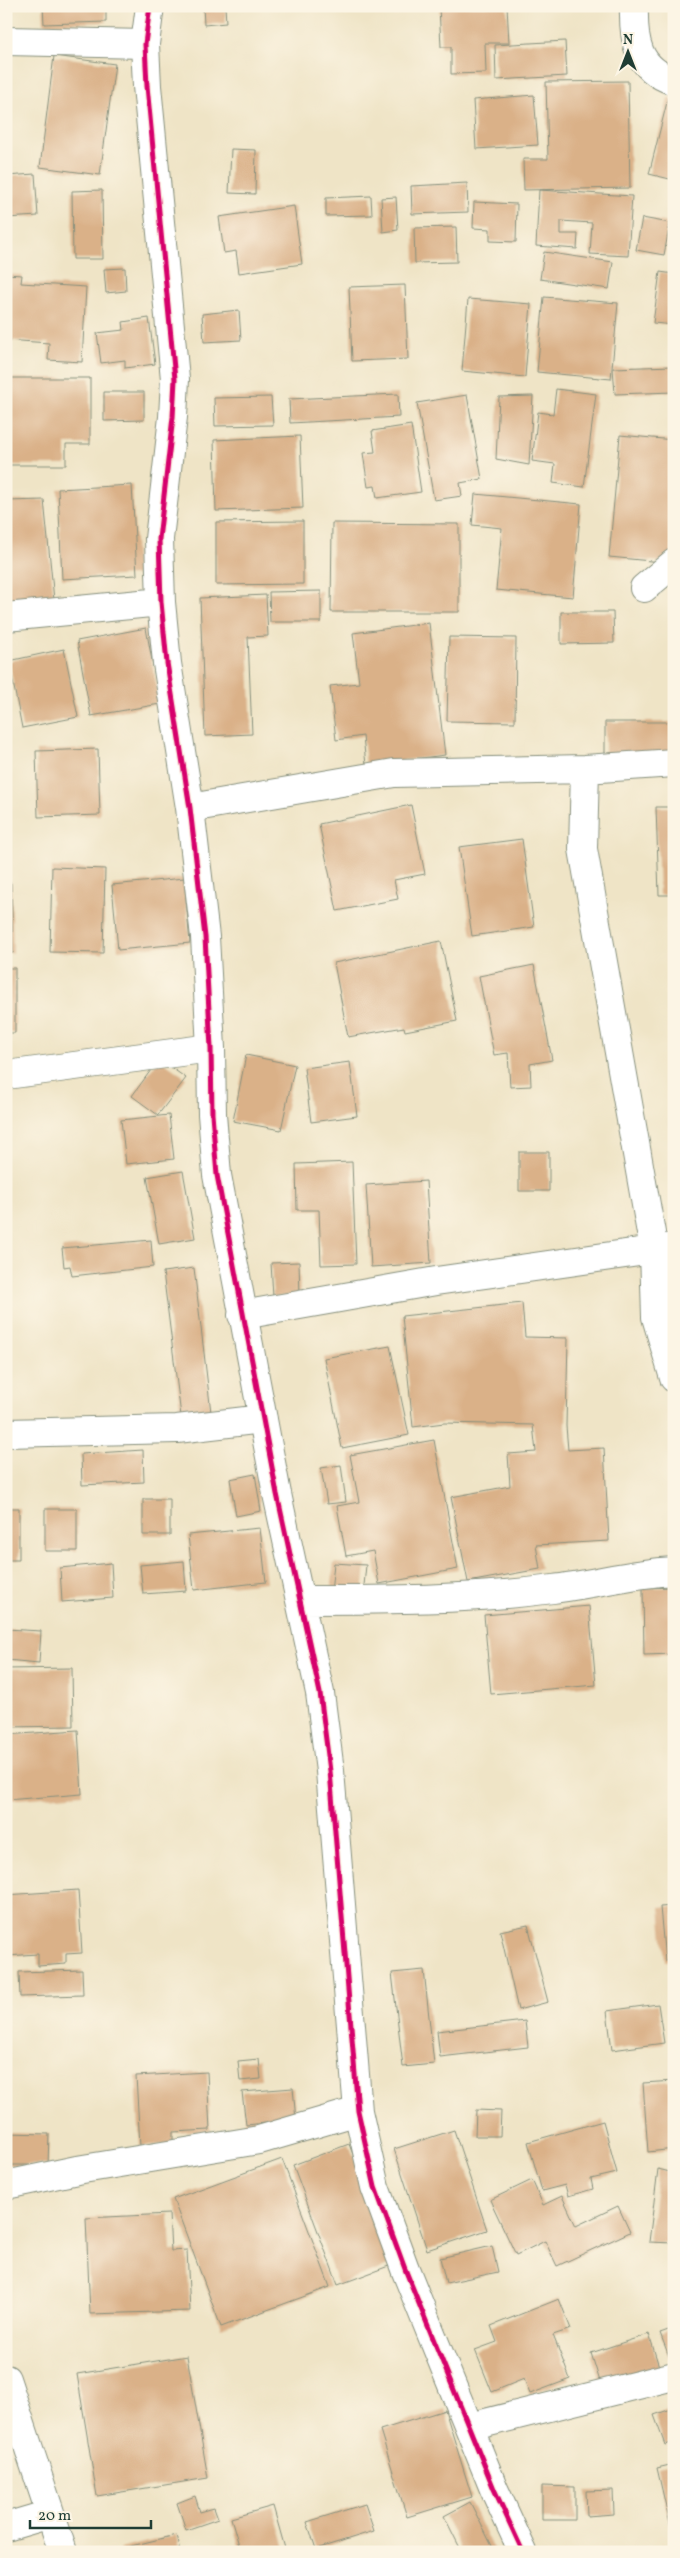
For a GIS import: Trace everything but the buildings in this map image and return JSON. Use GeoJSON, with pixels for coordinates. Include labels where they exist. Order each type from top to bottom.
{"type":"FeatureCollection","features":[{"type":"Feature","properties":{"kind":"street"},"geometry":{"type":"LineString","coordinates":[[150,6],[145,44],[150,137],[175,379],[174,417],[159,539],[161,602],[167,663],[190,808],[205,937],[211,1048],[212,1114],[217,1175],[262,1419],[320,1694],[330,1771],[358,2111],[367,2156],[385,2217],[494,2489],[523,2552]]}},
{"type":"Feature","properties":{"kind":"street"},"geometry":{"type":"LineString","coordinates":[[634,6],[635,39],[640,53],[658,76],[674,81]]}},
{"type":"Feature","properties":{"kind":"street"},"geometry":{"type":"LineString","coordinates":[[6,41],[145,44]]}},
{"type":"Feature","properties":{"kind":"street"},"geometry":{"type":"LineString","coordinates":[[644,588],[674,563]]}},
{"type":"Feature","properties":{"kind":"street"},"geometry":{"type":"LineString","coordinates":[[6,617],[161,602]]}},
{"type":"Feature","properties":{"kind":"street"},"geometry":{"type":"LineString","coordinates":[[190,808],[394,773],[585,769],[674,764]]}},
{"type":"Feature","properties":{"kind":"street"},"geometry":{"type":"LineString","coordinates":[[585,769],[583,849],[664,1248],[656,1318],[674,1378]]}},
{"type":"Feature","properties":{"kind":"street"},"geometry":{"type":"LineString","coordinates":[[6,1076],[211,1048]]}},
{"type":"Feature","properties":{"kind":"street"},"geometry":{"type":"LineString","coordinates":[[242,1316],[436,1281],[664,1248]]}},
{"type":"Feature","properties":{"kind":"street"},"geometry":{"type":"LineString","coordinates":[[6,1433],[178,1429],[262,1419]]}},
{"type":"Feature","properties":{"kind":"street"},"geometry":{"type":"LineString","coordinates":[[301,1600],[427,1600],[553,1589],[644,1573],[674,1571]]}},
{"type":"Feature","properties":{"kind":"street"},"geometry":{"type":"LineString","coordinates":[[6,2185],[77,2170],[258,2140],[358,2111]]}},
{"type":"Feature","properties":{"kind":"street"},"geometry":{"type":"LineString","coordinates":[[470,2427],[674,2376]]}},
{"type":"Feature","properties":{"kind":"street"},"geometry":{"type":"LineString","coordinates":[[6,2379],[63,2552]]}},
{"type":"Feature","properties":{"kind":"street"},"geometry":{"type":"LineString","coordinates":[[6,2527],[50,2514]]}},
{"type":"Feature","properties":{"kind":"cycle path"},"geometry":{"type":"LineString","coordinates":[[150,6],[145,44],[147,86],[175,379],[173,417],[159,539],[161,602],[167,663],[190,808],[205,937],[211,1048],[212,1114],[217,1175],[277,1494],[320,1693],[330,1771],[358,2111],[375,2187],[405,2269],[494,2489],[523,2552]]}}]}
